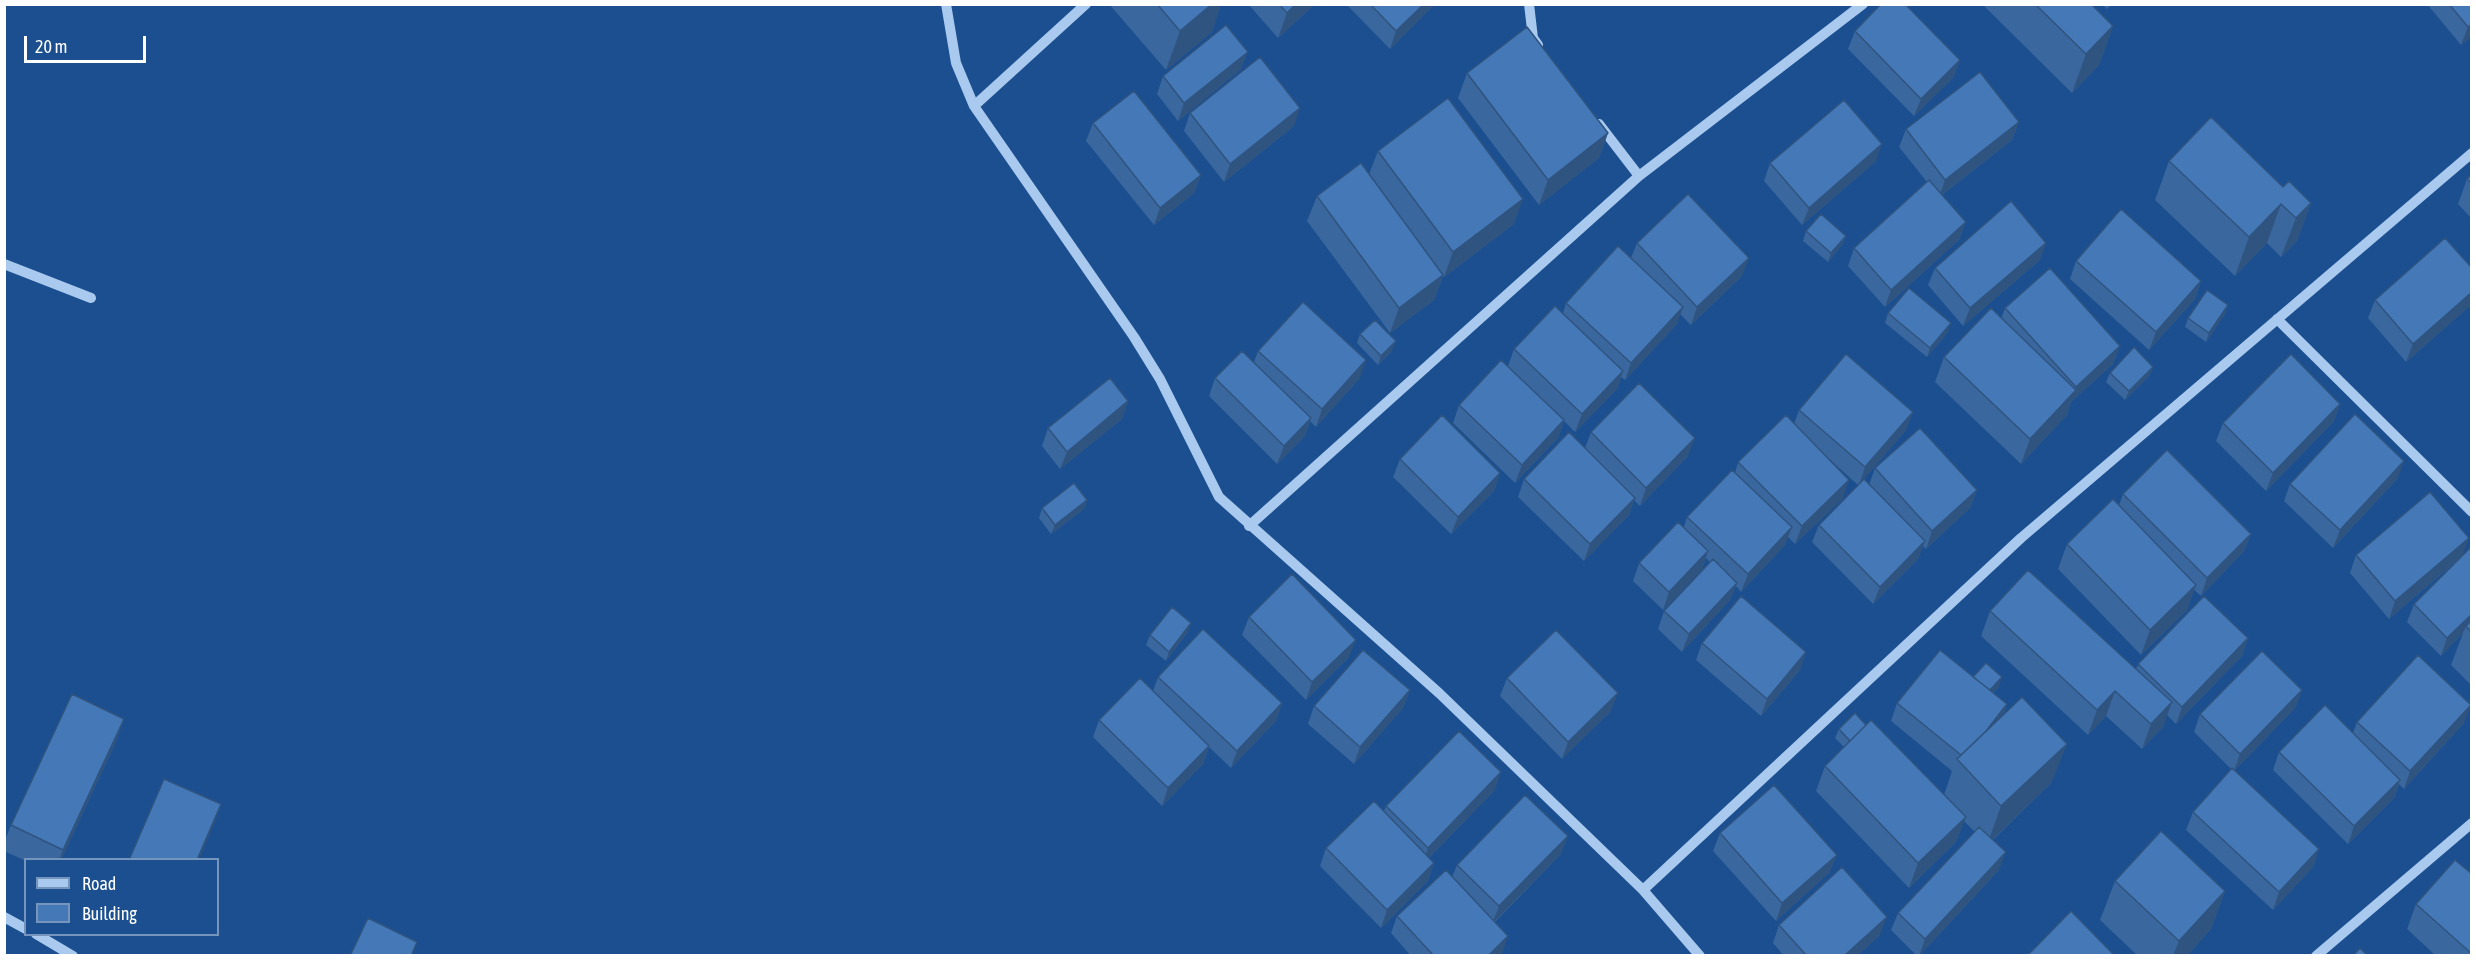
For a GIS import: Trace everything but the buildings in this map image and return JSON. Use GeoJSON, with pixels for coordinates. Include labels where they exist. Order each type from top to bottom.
{"type":"FeatureCollection","features":[{"type":"Feature","properties":{"kind":"street"},"geometry":{"type":"LineString","coordinates":[[946,4],[956,63],[974,106],[1134,337],[1160,379],[1219,497],[1440,693],[1643,890],[1700,956]]}},
{"type":"Feature","properties":{"kind":"street"},"geometry":{"type":"LineString","coordinates":[[974,106],[1086,4]]}},
{"type":"Feature","properties":{"kind":"street"},"geometry":{"type":"LineString","coordinates":[[1529,4],[1533,38],[1547,57]]}},
{"type":"Feature","properties":{"kind":"street"},"geometry":{"type":"LineString","coordinates":[[1249,525],[1640,176],[1863,4]]}},
{"type":"Feature","properties":{"kind":"street"},"geometry":{"type":"LineString","coordinates":[[1590,112],[1640,176]]}},
{"type":"Feature","properties":{"kind":"street"},"geometry":{"type":"LineString","coordinates":[[1643,890],[2021,538],[2472,153]]}},
{"type":"Feature","properties":{"kind":"street"},"geometry":{"type":"LineString","coordinates":[[4,264],[91,298]]}},
{"type":"Feature","properties":{"kind":"street"},"geometry":{"type":"LineString","coordinates":[[2277,319],[2472,512]]}},
{"type":"Feature","properties":{"kind":"street"},"geometry":{"type":"LineString","coordinates":[[2316,956],[2472,823]]}},
{"type":"Feature","properties":{"kind":"street"},"geometry":{"type":"LineString","coordinates":[[4,917],[24,928]]}},
{"type":"Feature","properties":{"kind":"street"},"geometry":{"type":"LineString","coordinates":[[39,936],[73,956]]}}]}
